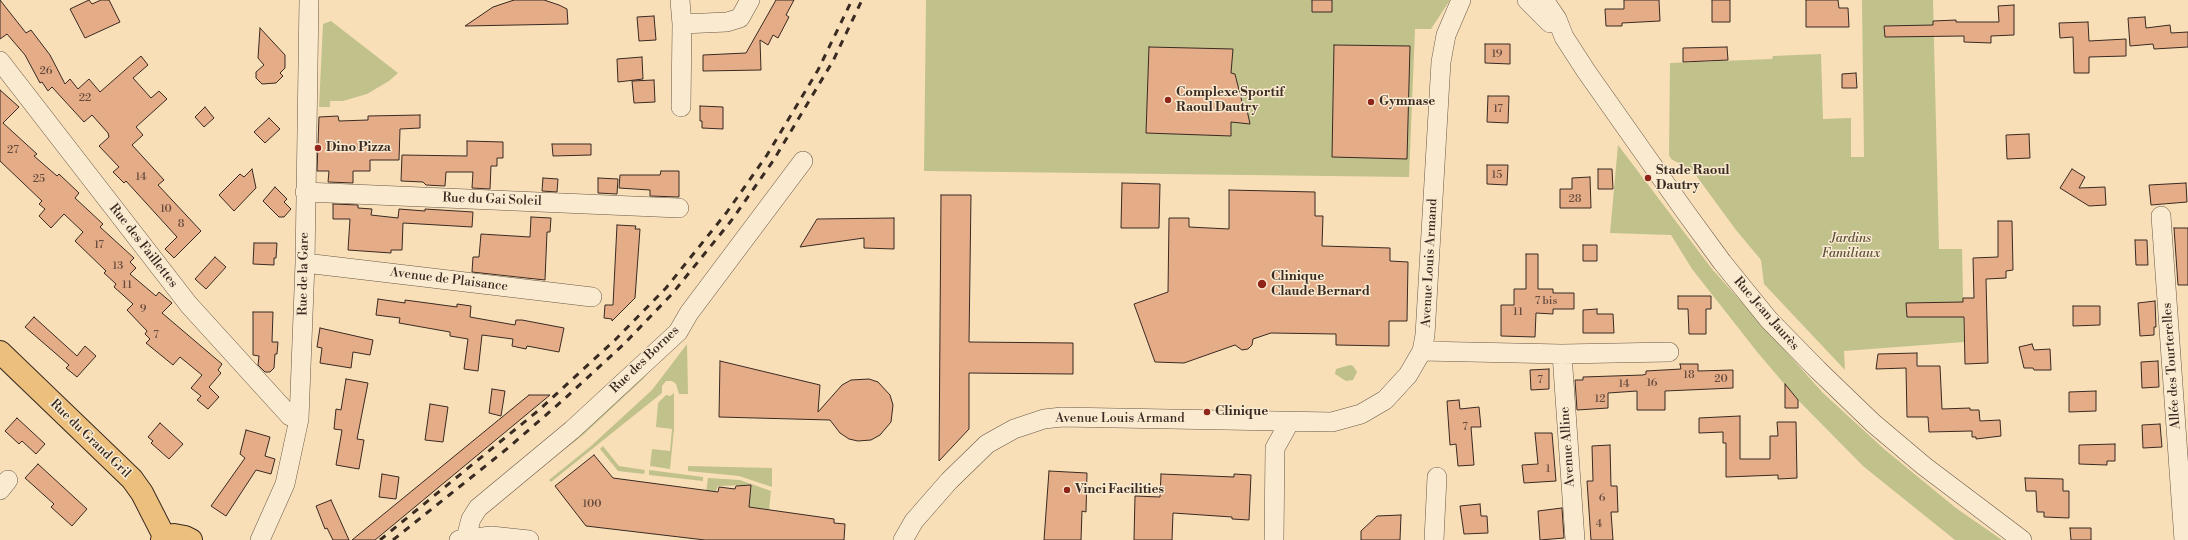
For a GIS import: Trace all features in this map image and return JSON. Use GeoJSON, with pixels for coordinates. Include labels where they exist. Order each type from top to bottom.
{"type":"FeatureCollection","features":[{"type":"Feature","properties":{"kind":"main road","name":"Rue du Grand Gril"},"geometry":{"type":"LineString","coordinates":[[0,352],[132,478],[142,493],[164,539]]}},
{"type":"Feature","properties":{"kind":"main road"},"geometry":{"type":"LineString","coordinates":[[164,539],[174,535],[185,536],[191,540]]}},
{"type":"Feature","properties":{"kind":"street","name":"Rue de la Gare"},"geometry":{"type":"LineString","coordinates":[[260,540],[285,484],[299,419],[305,263],[309,0]]}},
{"type":"Feature","properties":{"kind":"street"},"geometry":{"type":"LineString","coordinates":[[680,0],[682,24],[681,107]]}},
{"type":"Feature","properties":{"kind":"street"},"geometry":{"type":"LineString","coordinates":[[682,24],[727,22],[740,18],[750,0]]}},
{"type":"Feature","properties":{"kind":"street","name":"Avenue Louis Armand"},"geometry":{"type":"LineString","coordinates":[[904,540],[914,521],[949,481],[987,444],[1014,429],[1044,420],[1062,417],[1256,420],[1289,423],[1332,422],[1348,419],[1373,408],[1385,400],[1408,375],[1422,351],[1428,324],[1441,62],[1446,35],[1461,0]]}},
{"type":"Feature","properties":{"kind":"street","name":"Avenue Louis Armand"},"geometry":{"type":"LineString","coordinates":[[1446,35],[1474,0]]}},
{"type":"Feature","properties":{"kind":"street","name":"Rue Jean Jaurès"},"geometry":{"type":"LineString","coordinates":[[1527,0],[1564,37]]}},
{"type":"Feature","properties":{"kind":"street","name":"Rue Jean Jaurès"},"geometry":{"type":"LineString","coordinates":[[1547,2],[1564,37],[1684,210],[1722,262],[1770,320],[1818,370],[1873,423],[1936,475],[2022,540]]}},
{"type":"Feature","properties":{"kind":"street","name":"Rue des Faillettes"},"geometry":{"type":"LineString","coordinates":[[0,61],[189,306],[290,416],[299,419]]}},
{"type":"Feature","properties":{"kind":"street","name":"Rue des Bornes"},"geometry":{"type":"LineString","coordinates":[[462,539],[478,508],[572,430],[678,332],[689,313],[803,160]]}},
{"type":"Feature","properties":{"kind":"street","name":"Rue du Gai Soleil"},"geometry":{"type":"LineString","coordinates":[[305,192],[679,208]]}},
{"type":"Feature","properties":{"kind":"street","name":"Allée des Tourterelles"},"geometry":{"type":"LineString","coordinates":[[2161,216],[2184,540]]}},
{"type":"Feature","properties":{"kind":"street","name":"Avenue de Plaisance"},"geometry":{"type":"LineString","coordinates":[[305,263],[592,297]]}},
{"type":"Feature","properties":{"kind":"street"},"geometry":{"type":"LineString","coordinates":[[1422,351],[1562,354],[1669,352]]}},
{"type":"Feature","properties":{"kind":"street","name":"Avenue Alline"},"geometry":{"type":"LineString","coordinates":[[1562,354],[1575,540]]}},
{"type":"Feature","properties":{"kind":"street"},"geometry":{"type":"LineString","coordinates":[[1256,420],[1275,448]]}},
{"type":"Feature","properties":{"kind":"street"},"geometry":{"type":"LineString","coordinates":[[1274,540],[1275,448],[1289,423]]}},
{"type":"Feature","properties":{"kind":"street"},"geometry":{"type":"LineString","coordinates":[[1434,540],[1437,477]]}},
{"type":"Feature","properties":{"kind":"street"},"geometry":{"type":"LineString","coordinates":[[462,539],[491,536],[530,540]]}},
{"type":"Feature","properties":{"kind":"green space","name":"Complexe Sportif Raoul Dautry"},"geometry":{"type":"Polygon","coordinates":[[[926,0],[1450,0],[1431,29],[1415,29],[1409,177],[924,171],[926,0]]]}},
{"type":"Feature","properties":{"kind":"green space","name":"Jardins Familiaux"},"geometry":{"type":"Polygon","coordinates":[[[1862,0],[1933,0],[1939,249],[1962,249],[1964,342],[1844,351],[1845,370],[1764,284],[1761,260],[1736,230],[1692,170],[1671,159],[1669,155],[1670,63],[1772,59],[1773,56],[1821,54],[1823,119],[1851,118],[1851,157],[1864,157],[1862,0]]]}},
{"type":"Feature","properties":{"kind":"green space"},"geometry":{"type":"Polygon","coordinates":[[[331,21],[398,73],[389,81],[367,94],[343,101],[330,101],[330,107],[319,107],[323,24],[331,21]]]}},
{"type":"Feature","properties":{"kind":"green space"},"geometry":{"type":"Polygon","coordinates":[[[1618,145],[1712,269],[1823,393],[1884,449],[1956,508],[2002,540],[1955,540],[1863,466],[1798,400],[1758,353],[1692,269],[1671,235],[1610,233],[1618,145]]]}},
{"type":"Feature","properties":{"kind":"green space"},"geometry":{"type":"Polygon","coordinates":[[[687,344],[688,394],[679,394],[676,384],[672,381],[666,381],[662,386],[662,393],[551,482],[549,480],[591,446],[652,390],[687,344]]]}},
{"type":"Feature","properties":{"kind":"green space"},"geometry":{"type":"Polygon","coordinates":[[[664,352],[643,379],[583,435],[539,469],[664,352]]]}},
{"type":"Feature","properties":{"kind":"green space"},"geometry":{"type":"Polygon","coordinates":[[[1350,365],[1353,366],[1357,372],[1353,380],[1346,381],[1335,374],[1336,369],[1350,365]]]}},
{"type":"Feature","properties":{"kind":"green space"},"geometry":{"type":"Polygon","coordinates":[[[674,393],[674,429],[670,469],[650,466],[652,449],[670,451],[672,429],[656,427],[658,403],[666,395],[670,396],[674,393]]]}},
{"type":"Feature","properties":{"kind":"green space"},"geometry":{"type":"Polygon","coordinates":[[[603,446],[619,466],[645,470],[644,474],[618,471],[600,449],[603,446]]]}},
{"type":"Feature","properties":{"kind":"green space"},"geometry":{"type":"Polygon","coordinates":[[[688,466],[772,468],[772,487],[739,476],[688,471],[688,466]]]}},
{"type":"Feature","properties":{"kind":"green space"},"geometry":{"type":"Polygon","coordinates":[[[649,470],[703,477],[703,481],[649,475],[649,470]]]}},
{"type":"Feature","properties":{"kind":"green space"},"geometry":{"type":"Polygon","coordinates":[[[708,478],[740,480],[771,491],[769,510],[749,507],[751,485],[718,486],[712,499],[705,500],[708,478]]]}},
{"type":"Feature","properties":{"kind":"building"},"geometry":{"type":"Polygon","coordinates":[[[0,0],[26,33],[31,30],[50,55],[65,84],[70,79],[78,89],[89,79],[100,92],[141,56],[148,65],[133,78],[151,98],[159,91],[167,99],[136,127],[143,135],[132,145],[164,180],[158,185],[201,231],[174,258],[165,249],[177,237],[126,181],[124,183],[113,172],[119,167],[99,146],[109,137],[108,133],[92,115],[84,122],[52,87],[48,91],[42,82],[40,83],[25,55],[7,34],[0,39],[0,0]]]}},
{"type":"Feature","properties":{"kind":"building"},"geometry":{"type":"Polygon","coordinates":[[[89,0],[92,4],[101,0],[109,0],[120,22],[85,38],[70,9],[89,0]]]}},
{"type":"Feature","properties":{"kind":"building"},"geometry":{"type":"Polygon","coordinates":[[[514,0],[544,0],[559,5],[567,9],[568,24],[465,26],[493,7],[514,0]]]}},
{"type":"Feature","properties":{"kind":"building"},"geometry":{"type":"Polygon","coordinates":[[[776,0],[794,0],[786,15],[789,17],[778,38],[773,35],[768,45],[760,40],[761,70],[703,71],[703,55],[746,53],[776,0]]]}},
{"type":"Feature","properties":{"kind":"building"},"geometry":{"type":"Polygon","coordinates":[[[1312,0],[1332,0],[1332,12],[1312,12],[1312,0]]]}},
{"type":"Feature","properties":{"kind":"building"},"geometry":{"type":"Polygon","coordinates":[[[1624,0],[1659,0],[1660,21],[1622,23],[1622,26],[1606,26],[1605,9],[1624,9],[1624,0]]]}},
{"type":"Feature","properties":{"kind":"building"},"geometry":{"type":"Polygon","coordinates":[[[1712,0],[1730,0],[1730,22],[1712,22],[1712,0]]]}},
{"type":"Feature","properties":{"kind":"building"},"geometry":{"type":"Polygon","coordinates":[[[1806,0],[1838,0],[1839,8],[1848,8],[1849,27],[1806,27],[1806,0]]]}},
{"type":"Feature","properties":{"kind":"building"},"geometry":{"type":"Polygon","coordinates":[[[2014,5],[2014,35],[1991,36],[1991,43],[1964,42],[1964,36],[1885,37],[1884,26],[1933,25],[1933,21],[1956,20],[1956,22],[1999,22],[1998,6],[2014,5]]]}},
{"type":"Feature","properties":{"kind":"building"},"geometry":{"type":"Polygon","coordinates":[[[654,16],[656,40],[639,41],[637,17],[654,16]]]}},
{"type":"Feature","properties":{"kind":"building"},"geometry":{"type":"Polygon","coordinates":[[[2145,17],[2146,28],[2170,25],[2171,33],[2188,32],[2188,47],[2154,49],[2153,44],[2130,46],[2128,18],[2145,17]]]}},
{"type":"Feature","properties":{"kind":"building"},"geometry":{"type":"Polygon","coordinates":[[[2088,22],[2089,41],[2126,39],[2126,56],[2089,57],[2089,73],[2074,73],[2073,37],[2060,38],[2059,23],[2088,22]]]}},
{"type":"Feature","properties":{"kind":"building"},"geometry":{"type":"Polygon","coordinates":[[[260,28],[285,55],[285,68],[280,73],[283,76],[276,83],[262,84],[256,78],[256,72],[264,65],[258,58],[260,28]]]}},
{"type":"Feature","properties":{"kind":"building"},"geometry":{"type":"Polygon","coordinates":[[[1485,44],[1510,44],[1510,64],[1485,63],[1485,44]]]}},
{"type":"Feature","properties":{"kind":"building","name":"Gymnase"},"geometry":{"type":"Polygon","coordinates":[[[1334,45],[1410,46],[1407,159],[1332,157],[1334,45]]]}},
{"type":"Feature","properties":{"kind":"building"},"geometry":{"type":"Polygon","coordinates":[[[1149,47],[1233,49],[1231,73],[1235,74],[1244,110],[1247,110],[1250,124],[1231,122],[1231,136],[1146,133],[1149,47]]]}},
{"type":"Feature","properties":{"kind":"building"},"geometry":{"type":"Polygon","coordinates":[[[1727,47],[1728,60],[1683,62],[1683,48],[1727,47]]]}},
{"type":"Feature","properties":{"kind":"building"},"geometry":{"type":"Polygon","coordinates":[[[642,57],[643,79],[618,82],[617,59],[642,57]]]}},
{"type":"Feature","properties":{"kind":"building"},"geometry":{"type":"Polygon","coordinates":[[[1856,73],[1857,88],[1842,88],[1842,74],[1856,73]]]}},
{"type":"Feature","properties":{"kind":"building"},"geometry":{"type":"Polygon","coordinates":[[[654,80],[655,102],[634,103],[632,81],[654,80]]]}},
{"type":"Feature","properties":{"kind":"building"},"geometry":{"type":"Polygon","coordinates":[[[0,90],[19,107],[3,123],[37,154],[34,156],[57,176],[59,174],[79,193],[75,198],[103,224],[100,227],[134,258],[130,262],[136,268],[130,274],[156,296],[159,292],[172,303],[162,313],[222,364],[218,370],[221,373],[209,387],[219,397],[208,409],[197,400],[201,396],[191,388],[202,375],[180,357],[173,365],[146,343],[150,339],[145,334],[147,331],[127,310],[133,304],[114,287],[116,284],[104,273],[106,271],[75,241],[83,232],[64,214],[51,228],[39,216],[45,209],[39,204],[42,201],[0,161],[0,90]]]}},
{"type":"Feature","properties":{"kind":"building"},"geometry":{"type":"Polygon","coordinates":[[[1488,96],[1509,96],[1508,123],[1487,122],[1488,96]]]}},
{"type":"Feature","properties":{"kind":"building"},"geometry":{"type":"Polygon","coordinates":[[[700,106],[723,107],[723,129],[702,128],[702,121],[700,121],[700,106]]]}},
{"type":"Feature","properties":{"kind":"building"},"geometry":{"type":"Polygon","coordinates":[[[205,107],[214,118],[204,127],[195,117],[205,107]]]}},
{"type":"Feature","properties":{"kind":"building"},"geometry":{"type":"Polygon","coordinates":[[[420,115],[420,128],[400,129],[399,160],[370,160],[370,171],[353,171],[353,183],[328,182],[329,171],[317,171],[319,117],[338,116],[339,121],[368,120],[368,116],[420,115]]]}},
{"type":"Feature","properties":{"kind":"building"},"geometry":{"type":"Polygon","coordinates":[[[269,118],[280,129],[265,143],[254,132],[269,118]]]}},
{"type":"Feature","properties":{"kind":"building"},"geometry":{"type":"Polygon","coordinates":[[[2029,134],[2030,158],[2007,159],[2006,135],[2029,134]]]}},
{"type":"Feature","properties":{"kind":"building"},"geometry":{"type":"Polygon","coordinates":[[[467,141],[503,142],[503,158],[497,158],[497,166],[491,166],[490,189],[472,188],[473,172],[446,172],[445,186],[426,185],[423,182],[401,181],[402,155],[467,156],[467,141]]]}},
{"type":"Feature","properties":{"kind":"building"},"geometry":{"type":"Polygon","coordinates":[[[552,144],[591,144],[591,155],[553,156],[552,144]]]}},
{"type":"Feature","properties":{"kind":"building"},"geometry":{"type":"Polygon","coordinates":[[[1487,165],[1508,165],[1507,185],[1487,184],[1487,165]]]}},
{"type":"Feature","properties":{"kind":"building"},"geometry":{"type":"Polygon","coordinates":[[[252,169],[256,188],[234,211],[219,195],[240,174],[244,177],[252,169]]]}},
{"type":"Feature","properties":{"kind":"building"},"geometry":{"type":"Polygon","coordinates":[[[1598,169],[1612,169],[1613,189],[1598,189],[1598,169]]]}},
{"type":"Feature","properties":{"kind":"building"},"geometry":{"type":"Polygon","coordinates":[[[2072,169],[2085,177],[2079,188],[2105,187],[2106,205],[2089,206],[2060,188],[2072,169]]]}},
{"type":"Feature","properties":{"kind":"building"},"geometry":{"type":"Polygon","coordinates":[[[661,171],[679,171],[679,197],[650,196],[650,190],[619,188],[620,175],[660,175],[661,171]]]}},
{"type":"Feature","properties":{"kind":"building"},"geometry":{"type":"Polygon","coordinates":[[[1590,177],[1591,208],[1560,208],[1560,189],[1572,189],[1572,178],[1590,177]]]}},
{"type":"Feature","properties":{"kind":"building"},"geometry":{"type":"Polygon","coordinates":[[[543,178],[558,179],[557,192],[542,191],[543,178]]]}},
{"type":"Feature","properties":{"kind":"building"},"geometry":{"type":"Polygon","coordinates":[[[598,178],[618,179],[617,194],[598,193],[598,178]]]}},
{"type":"Feature","properties":{"kind":"building"},"geometry":{"type":"Polygon","coordinates":[[[1122,183],[1160,184],[1159,228],[1121,228],[1122,183]]]}},
{"type":"Feature","properties":{"kind":"building"},"geometry":{"type":"Polygon","coordinates":[[[2186,183],[2187,202],[2151,205],[2149,185],[2186,183]]]}},
{"type":"Feature","properties":{"kind":"building"},"geometry":{"type":"Polygon","coordinates":[[[275,187],[287,199],[284,202],[291,209],[284,217],[279,217],[263,201],[275,187]]]}},
{"type":"Feature","properties":{"kind":"building"},"geometry":{"type":"Polygon","coordinates":[[[1229,190],[1315,192],[1315,216],[1323,216],[1322,246],[1390,248],[1390,261],[1408,262],[1407,321],[1389,321],[1389,346],[1336,345],[1336,334],[1271,333],[1253,339],[1252,345],[1248,349],[1242,350],[1235,345],[1184,363],[1155,362],[1134,304],[1168,292],[1169,218],[1189,218],[1189,227],[1229,229],[1229,190]]]}},
{"type":"Feature","properties":{"kind":"building"},"geometry":{"type":"Polygon","coordinates":[[[941,195],[971,195],[969,342],[1073,343],[1073,374],[969,373],[969,429],[939,461],[941,195]]]}},
{"type":"Feature","properties":{"kind":"building"},"geometry":{"type":"Polygon","coordinates":[[[333,204],[358,205],[358,208],[372,209],[371,215],[398,218],[399,209],[473,212],[472,227],[403,223],[402,250],[391,250],[391,253],[348,250],[350,219],[333,219],[333,204]]]}},
{"type":"Feature","properties":{"kind":"building"},"geometry":{"type":"Polygon","coordinates":[[[531,217],[551,218],[550,232],[547,232],[545,280],[472,272],[473,257],[479,257],[481,234],[530,237],[531,217]]]}},
{"type":"Feature","properties":{"kind":"building"},"geometry":{"type":"Polygon","coordinates":[[[894,218],[894,249],[864,248],[864,238],[800,247],[817,219],[894,218]]]}},
{"type":"Feature","properties":{"kind":"building"},"geometry":{"type":"Polygon","coordinates":[[[1998,221],[2012,221],[2013,270],[2006,271],[2006,278],[1986,279],[1988,363],[1965,364],[1964,317],[1907,317],[1906,303],[1963,302],[1963,298],[1974,298],[1973,258],[1998,257],[1998,221]]]}},
{"type":"Feature","properties":{"kind":"building"},"geometry":{"type":"Polygon","coordinates":[[[617,225],[636,226],[635,229],[640,229],[635,298],[612,321],[612,319],[604,318],[605,305],[613,305],[617,225]]]}},
{"type":"Feature","properties":{"kind":"building"},"geometry":{"type":"Polygon","coordinates":[[[2174,228],[2188,228],[2188,285],[2178,285],[2174,228]]]}},
{"type":"Feature","properties":{"kind":"building"},"geometry":{"type":"Polygon","coordinates":[[[2135,240],[2147,240],[2148,265],[2136,265],[2135,240]]]}},
{"type":"Feature","properties":{"kind":"building"},"geometry":{"type":"Polygon","coordinates":[[[254,243],[277,243],[274,265],[253,264],[254,243]]]}},
{"type":"Feature","properties":{"kind":"building"},"geometry":{"type":"Polygon","coordinates":[[[1583,245],[1597,245],[1597,261],[1583,261],[1583,245]]]}},
{"type":"Feature","properties":{"kind":"building"},"geometry":{"type":"Polygon","coordinates":[[[1526,254],[1538,254],[1538,289],[1553,289],[1553,293],[1574,293],[1574,309],[1553,309],[1553,314],[1536,313],[1535,337],[1501,336],[1501,305],[1514,305],[1514,289],[1526,289],[1526,254]]]}},
{"type":"Feature","properties":{"kind":"building"},"geometry":{"type":"Polygon","coordinates":[[[215,257],[226,267],[206,289],[195,279],[215,257]]]}},
{"type":"Feature","properties":{"kind":"building"},"geometry":{"type":"Polygon","coordinates":[[[1678,296],[1711,296],[1711,309],[1706,309],[1706,334],[1689,334],[1688,309],[1678,309],[1678,296]]]}},
{"type":"Feature","properties":{"kind":"building"},"geometry":{"type":"Polygon","coordinates":[[[378,299],[405,303],[405,300],[457,307],[457,304],[471,306],[470,317],[515,325],[516,320],[522,320],[564,328],[559,352],[527,346],[526,349],[512,346],[513,339],[482,335],[478,371],[464,369],[468,339],[450,336],[450,332],[399,323],[400,318],[376,315],[378,299]]]}},
{"type":"Feature","properties":{"kind":"building"},"geometry":{"type":"Polygon","coordinates":[[[2155,301],[2156,327],[2154,327],[2154,335],[2140,336],[2138,303],[2155,301]]]}},
{"type":"Feature","properties":{"kind":"building"},"geometry":{"type":"Polygon","coordinates":[[[2073,306],[2100,306],[2100,325],[2073,326],[2073,306]]]}},
{"type":"Feature","properties":{"kind":"building"},"geometry":{"type":"Polygon","coordinates":[[[1597,309],[1597,314],[1613,314],[1614,333],[1583,333],[1583,310],[1597,309]]]}},
{"type":"Feature","properties":{"kind":"building"},"geometry":{"type":"Polygon","coordinates":[[[253,312],[273,312],[272,342],[278,342],[274,368],[270,372],[265,372],[258,365],[259,356],[253,355],[253,312]]]}},
{"type":"Feature","properties":{"kind":"building"},"geometry":{"type":"Polygon","coordinates":[[[34,317],[77,356],[85,346],[96,356],[77,377],[66,368],[69,365],[25,327],[34,317]]]}},
{"type":"Feature","properties":{"kind":"building"},"geometry":{"type":"Polygon","coordinates":[[[320,328],[373,340],[370,355],[353,352],[351,368],[320,363],[322,348],[317,347],[320,328]]]}},
{"type":"Feature","properties":{"kind":"building"},"geometry":{"type":"Polygon","coordinates":[[[2032,344],[2034,350],[2050,349],[2051,370],[2034,370],[2033,368],[2024,368],[2019,347],[2032,344]]]}},
{"type":"Feature","properties":{"kind":"building"},"geometry":{"type":"Polygon","coordinates":[[[1917,353],[1917,366],[1940,366],[1942,409],[1970,408],[1970,410],[1979,410],[1980,421],[2000,420],[2001,436],[1976,439],[1976,437],[1972,437],[1972,431],[1929,432],[1928,417],[1907,417],[1906,368],[1876,369],[1878,354],[1917,353]]]}},
{"type":"Feature","properties":{"kind":"building"},"geometry":{"type":"Polygon","coordinates":[[[720,361],[820,385],[818,412],[842,385],[851,380],[869,379],[878,382],[890,395],[893,405],[891,422],[880,435],[871,440],[858,441],[849,439],[840,433],[830,420],[719,417],[720,361]]]}},
{"type":"Feature","properties":{"kind":"building"},"geometry":{"type":"Polygon","coordinates":[[[2158,361],[2159,387],[2142,388],[2141,362],[2158,361]]]}},
{"type":"Feature","properties":{"kind":"building"},"geometry":{"type":"Polygon","coordinates":[[[1680,364],[1698,364],[1698,371],[1733,370],[1733,388],[1665,391],[1665,410],[1637,410],[1637,391],[1608,393],[1608,408],[1577,410],[1575,380],[1583,380],[1583,377],[1643,375],[1646,374],[1646,371],[1681,369],[1680,364]]]}},
{"type":"Feature","properties":{"kind":"building"},"geometry":{"type":"Polygon","coordinates":[[[1549,369],[1549,389],[1531,390],[1530,370],[1549,369]]]}},
{"type":"Feature","properties":{"kind":"building"},"geometry":{"type":"Polygon","coordinates":[[[346,379],[368,383],[357,439],[364,440],[359,469],[336,465],[342,430],[334,429],[336,409],[341,410],[346,379]]]}},
{"type":"Feature","properties":{"kind":"building"},"geometry":{"type":"Polygon","coordinates":[[[1785,384],[1798,400],[1798,408],[1785,408],[1785,384]]]}},
{"type":"Feature","properties":{"kind":"building"},"geometry":{"type":"Polygon","coordinates":[[[492,389],[505,391],[501,416],[489,413],[492,389]]]}},
{"type":"Feature","properties":{"kind":"building"},"geometry":{"type":"Polygon","coordinates":[[[2096,391],[2096,411],[2069,412],[2069,392],[2096,391]]]}},
{"type":"Feature","properties":{"kind":"building"},"geometry":{"type":"Polygon","coordinates":[[[529,395],[550,395],[375,540],[352,540],[529,395]]]}},
{"type":"Feature","properties":{"kind":"building"},"geometry":{"type":"Polygon","coordinates":[[[1459,400],[1460,409],[1479,407],[1481,427],[1471,427],[1474,465],[1458,466],[1456,444],[1450,445],[1447,401],[1459,400]]]}},
{"type":"Feature","properties":{"kind":"building"},"geometry":{"type":"Polygon","coordinates":[[[430,404],[448,407],[443,442],[425,440],[430,404]]]}},
{"type":"Feature","properties":{"kind":"building"},"geometry":{"type":"Polygon","coordinates":[[[1740,416],[1740,459],[1770,459],[1770,436],[1778,436],[1777,422],[1796,422],[1797,478],[1778,479],[1778,475],[1726,477],[1726,443],[1723,443],[1723,432],[1699,433],[1699,418],[1740,416]]]}},
{"type":"Feature","properties":{"kind":"building"},"geometry":{"type":"Polygon","coordinates":[[[17,418],[45,444],[36,454],[22,441],[19,444],[5,431],[17,418]]]}},
{"type":"Feature","properties":{"kind":"building"},"geometry":{"type":"Polygon","coordinates":[[[160,423],[183,444],[169,459],[151,443],[153,441],[148,437],[160,423]]]}},
{"type":"Feature","properties":{"kind":"building"},"geometry":{"type":"Polygon","coordinates":[[[2160,424],[2162,447],[2143,448],[2142,425],[2160,424]]]}},
{"type":"Feature","properties":{"kind":"building"},"geometry":{"type":"Polygon","coordinates":[[[246,430],[270,437],[265,456],[275,459],[271,474],[256,470],[226,516],[211,506],[245,458],[240,454],[246,430]]]}},
{"type":"Feature","properties":{"kind":"building"},"geometry":{"type":"Polygon","coordinates":[[[1535,433],[1552,433],[1556,481],[1524,483],[1522,465],[1538,464],[1535,433]]]}},
{"type":"Feature","properties":{"kind":"building"},"geometry":{"type":"Polygon","coordinates":[[[2115,444],[2115,461],[2107,461],[2107,465],[2079,464],[2079,445],[2115,444]]]}},
{"type":"Feature","properties":{"kind":"building"},"geometry":{"type":"Polygon","coordinates":[[[1610,445],[1611,486],[1617,486],[1618,512],[1611,512],[1613,540],[1591,540],[1587,481],[1593,481],[1592,446],[1610,445]]]}},
{"type":"Feature","properties":{"kind":"building"},"geometry":{"type":"Polygon","coordinates":[[[594,455],[613,478],[718,492],[719,487],[735,489],[736,486],[751,485],[749,507],[834,519],[834,523],[845,524],[844,540],[705,540],[586,526],[555,486],[594,455]]]}},
{"type":"Feature","properties":{"kind":"building"},"geometry":{"type":"Polygon","coordinates":[[[38,464],[87,509],[72,526],[51,507],[54,504],[25,478],[38,464]]]}},
{"type":"Feature","properties":{"kind":"building","name":"Vinci Facilities"},"geometry":{"type":"Polygon","coordinates":[[[1049,471],[1087,473],[1086,512],[1082,511],[1081,540],[1044,540],[1049,471]]]}},
{"type":"Feature","properties":{"kind":"building"},"geometry":{"type":"Polygon","coordinates":[[[382,474],[399,477],[396,499],[379,497],[382,474]]]}},
{"type":"Feature","properties":{"kind":"building"},"geometry":{"type":"Polygon","coordinates":[[[1161,474],[1234,477],[1234,474],[1251,475],[1249,520],[1232,519],[1232,517],[1173,513],[1172,540],[1134,540],[1135,496],[1160,497],[1161,474]]]}},
{"type":"Feature","properties":{"kind":"building"},"geometry":{"type":"Polygon","coordinates":[[[2025,478],[2063,479],[2063,491],[2069,491],[2069,518],[2044,517],[2044,512],[2037,512],[2036,491],[2026,491],[2025,478]]]}},
{"type":"Feature","properties":{"kind":"building"},"geometry":{"type":"Polygon","coordinates":[[[331,500],[349,540],[333,540],[327,528],[325,529],[316,506],[331,500]]]}},
{"type":"Feature","properties":{"kind":"building"},"geometry":{"type":"Polygon","coordinates":[[[1480,504],[1481,516],[1487,516],[1488,533],[1464,534],[1460,506],[1480,504]]]}},
{"type":"Feature","properties":{"kind":"building"},"geometry":{"type":"Polygon","coordinates":[[[1562,508],[1564,538],[1540,540],[1538,511],[1562,508]]]}},
{"type":"Feature","properties":{"kind":"building"},"geometry":{"type":"Polygon","coordinates":[[[1401,515],[1400,540],[1361,540],[1361,531],[1377,516],[1401,515]]]}},
{"type":"Feature","properties":{"kind":"building"},"geometry":{"type":"Polygon","coordinates":[[[2070,528],[2091,528],[2091,540],[2071,540],[2070,528]]]}},
{"type":"Feature","properties":{"kind":"railway"},"geometry":{"type":"LineString","coordinates":[[380,540],[539,410],[615,340],[666,288],[727,212],[767,155],[818,70],[852,0]]}},
{"type":"Feature","properties":{"kind":"railway"},"geometry":{"type":"LineString","coordinates":[[393,540],[508,448],[562,401],[624,344],[672,294],[731,221],[773,161],[833,61],[862,0]]}},
{"type":"Feature","properties":{"kind":"place","name":"Complexe Sportif Raoul Dautry"},"geometry":{"type":"Point","coordinates":[1168,100]}},
{"type":"Feature","properties":{"kind":"place","name":"Gymnase"},"geometry":{"type":"Point","coordinates":[1371,102]}},
{"type":"Feature","properties":{"kind":"place","name":"Dino Pizza"},"geometry":{"type":"Point","coordinates":[318,148]}},
{"type":"Feature","properties":{"kind":"place","name":"Stade Raoul Dautry"},"geometry":{"type":"Point","coordinates":[1648,178]}},
{"type":"Feature","properties":{"kind":"place","name":"Clinique Claude Bernard"},"geometry":{"type":"Point","coordinates":[1262,284]}},
{"type":"Feature","properties":{"kind":"place","name":"Clinique"},"geometry":{"type":"Point","coordinates":[1207,412]}},
{"type":"Feature","properties":{"kind":"place","name":"Vinci Facilities"},"geometry":{"type":"Point","coordinates":[1067,490]}}]}
